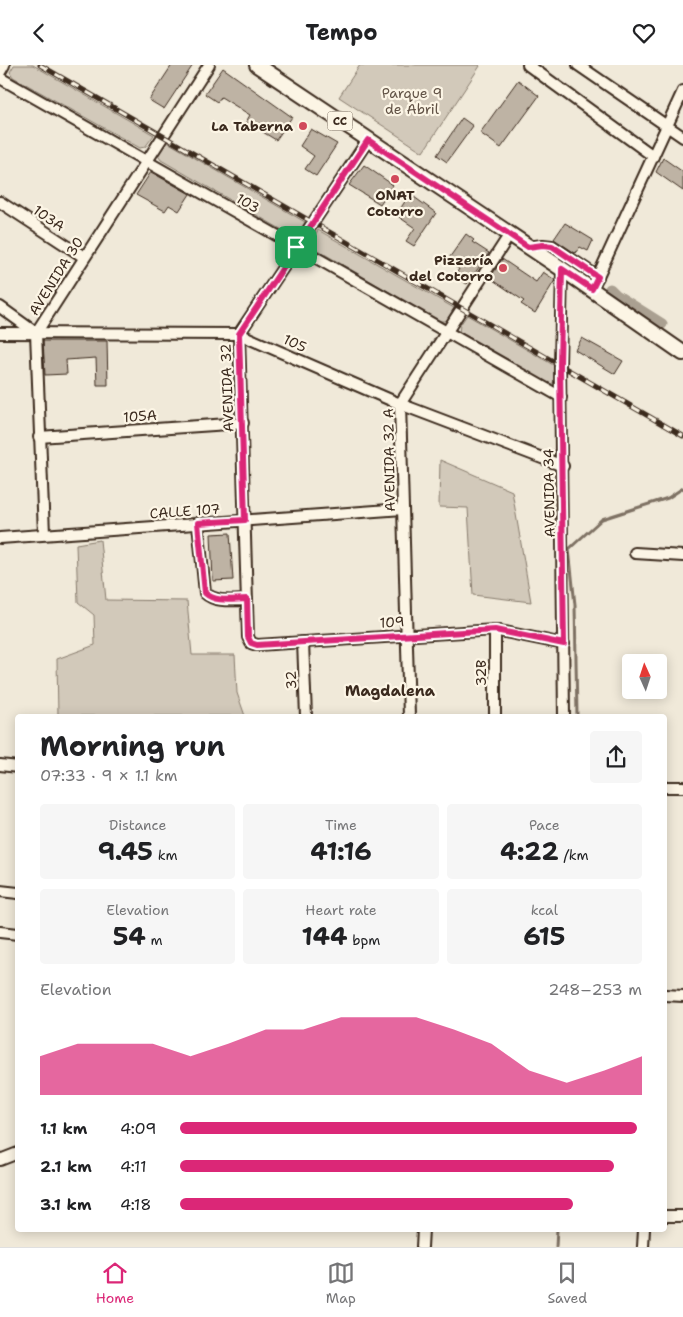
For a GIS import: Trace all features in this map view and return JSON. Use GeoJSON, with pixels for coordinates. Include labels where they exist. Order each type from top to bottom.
{"type":"FeatureCollection","features":[{"type":"Feature","properties":{"kind":"main road","name":"CC"},"geometry":{"type":"LineString","coordinates":[[257,65],[562,269],[595,283],[682,351]]}},
{"type":"Feature","properties":{"kind":"street"},"geometry":{"type":"LineString","coordinates":[[0,72],[4,65]]}},
{"type":"Feature","properties":{"kind":"street","name":"AVENIDA 30"},"geometry":{"type":"LineString","coordinates":[[44,535],[36,333],[209,65]]}},
{"type":"Feature","properties":{"kind":"street"},"geometry":{"type":"LineString","coordinates":[[528,65],[653,156]]}},
{"type":"Feature","properties":{"kind":"street"},"geometry":{"type":"LineString","coordinates":[[578,65],[683,137]]}},
{"type":"Feature","properties":{"kind":"street","name":"103"},"geometry":{"type":"LineString","coordinates":[[0,77],[561,397]]}},
{"type":"Feature","properties":{"kind":"street"},"geometry":{"type":"LineString","coordinates":[[528,247],[552,246],[595,283],[683,91]]}},
{"type":"Feature","properties":{"kind":"street","name":"AVENIDA 32"},"geometry":{"type":"LineString","coordinates":[[251,643],[248,637],[239,334],[368,140]]}},
{"type":"Feature","properties":{"kind":"street","name":"103A"},"geometry":{"type":"LineString","coordinates":[[0,202],[84,257]]}},
{"type":"Feature","properties":{"kind":"street","name":"AVENIDA 32 A"},"geometry":{"type":"LineString","coordinates":[[409,714],[400,404],[510,235]]}},
{"type":"Feature","properties":{"kind":"street","name":"AVENIDA 34"},"geometry":{"type":"LineString","coordinates":[[562,269],[561,397],[564,714]]}},
{"type":"Feature","properties":{"kind":"street"},"geometry":{"type":"LineString","coordinates":[[0,307],[36,333]]}},
{"type":"Feature","properties":{"kind":"street","name":"105"},"geometry":{"type":"LineString","coordinates":[[0,333],[239,334],[400,404],[563,466]]}},
{"type":"Feature","properties":{"kind":"street","name":"105A"},"geometry":{"type":"LineString","coordinates":[[39,437],[243,423]]}},
{"type":"Feature","properties":{"kind":"street","name":"CALLE 107"},"geometry":{"type":"LineString","coordinates":[[0,538],[403,509]]}},
{"type":"Feature","properties":{"kind":"street"},"geometry":{"type":"LineString","coordinates":[[198,523],[205,593],[210,598],[247,599]]}},
{"type":"Feature","properties":{"kind":"street"},"geometry":{"type":"LineString","coordinates":[[635,553],[683,556]]}},
{"type":"Feature","properties":{"kind":"street","name":"109"},"geometry":{"type":"LineString","coordinates":[[251,643],[257,645],[495,630],[564,644]]}},
{"type":"Feature","properties":{"kind":"street","name":"32B"},"geometry":{"type":"LineString","coordinates":[[495,630],[495,714]]}},
{"type":"Feature","properties":{"kind":"street","name":"32"},"geometry":{"type":"LineString","coordinates":[[303,642],[306,714]]}},
{"type":"Feature","properties":{"kind":"street"},"geometry":{"type":"LineString","coordinates":[[0,765],[15,767]]}},
{"type":"Feature","properties":{"kind":"street"},"geometry":{"type":"LineString","coordinates":[[667,787],[683,787]]}},
{"type":"Feature","properties":{"kind":"street"},"geometry":{"type":"LineString","coordinates":[[0,891],[15,893]]}},
{"type":"Feature","properties":{"kind":"street"},"geometry":{"type":"LineString","coordinates":[[0,932],[15,934]]}},
{"type":"Feature","properties":{"kind":"street"},"geometry":{"type":"LineString","coordinates":[[667,995],[683,996]]}},
{"type":"Feature","properties":{"kind":"street"},"geometry":{"type":"LineString","coordinates":[[0,1160],[15,1154]]}},
{"type":"Feature","properties":{"kind":"street"},"geometry":{"type":"LineString","coordinates":[[667,1216],[683,1217]]}},
{"type":"Feature","properties":{"kind":"street"},"geometry":{"type":"LineString","coordinates":[[422,1247],[423,1232]]}},
{"type":"Feature","properties":{"kind":"street"},"geometry":{"type":"LineString","coordinates":[[643,1247],[644,1232]]}},
{"type":"Feature","properties":{"kind":"green space"},"geometry":{"type":"Polygon","coordinates":[[[14,65],[33,65],[154,135],[145,147],[140,148],[13,77],[10,72],[14,65]]]}},
{"type":"Feature","properties":{"kind":"green space","name":"Parque 9 de Abril"},"geometry":{"type":"Polygon","coordinates":[[[360,65],[480,66],[423,152],[339,97],[360,65]]]}},
{"type":"Feature","properties":{"kind":"green space"},"geometry":{"type":"Polygon","coordinates":[[[164,140],[305,222],[297,235],[291,235],[161,160],[157,154],[164,140]]]}},
{"type":"Feature","properties":{"kind":"green space"},"geometry":{"type":"Polygon","coordinates":[[[318,230],[454,308],[446,321],[439,321],[314,248],[311,243],[318,230]]]}},
{"type":"Feature","properties":{"kind":"green space"},"geometry":{"type":"Polygon","coordinates":[[[467,315],[555,366],[556,381],[551,384],[545,383],[459,333],[460,325],[467,315]]]}},
{"type":"Feature","properties":{"kind":"green space"},"geometry":{"type":"Polygon","coordinates":[[[440,460],[512,491],[531,602],[473,595],[468,508],[439,507],[440,460]]]}},
{"type":"Feature","properties":{"kind":"green space"},"geometry":{"type":"Polygon","coordinates":[[[100,540],[106,600],[187,601],[192,655],[235,655],[237,693],[244,714],[58,714],[57,659],[95,645],[94,615],[78,602],[76,544],[100,540]]]}},
{"type":"Feature","properties":{"kind":"building"},"geometry":{"type":"Polygon","coordinates":[[[172,65],[193,65],[164,109],[149,100],[172,65]]]}},
{"type":"Feature","properties":{"kind":"building"},"geometry":{"type":"Polygon","coordinates":[[[223,68],[292,117],[276,140],[246,122],[250,115],[221,97],[217,102],[205,94],[223,68]]]}},
{"type":"Feature","properties":{"kind":"building"},"geometry":{"type":"Polygon","coordinates":[[[518,80],[539,96],[501,148],[480,133],[518,80]]]}},
{"type":"Feature","properties":{"kind":"building"},"geometry":{"type":"Polygon","coordinates":[[[462,118],[473,126],[447,162],[437,155],[462,118]]]}},
{"type":"Feature","properties":{"kind":"building"},"geometry":{"type":"Polygon","coordinates":[[[311,129],[337,144],[316,176],[305,169],[314,156],[300,146],[311,129]]]}},
{"type":"Feature","properties":{"kind":"building"},"geometry":{"type":"Polygon","coordinates":[[[663,158],[683,172],[683,191],[656,172],[663,158]]]}},
{"type":"Feature","properties":{"kind":"building"},"geometry":{"type":"Polygon","coordinates":[[[364,165],[393,185],[380,204],[349,185],[364,165]]]}},
{"type":"Feature","properties":{"kind":"building"},"geometry":{"type":"Polygon","coordinates":[[[151,172],[190,194],[179,211],[169,205],[165,211],[136,195],[151,172]]]}},
{"type":"Feature","properties":{"kind":"building"},"geometry":{"type":"Polygon","coordinates":[[[410,194],[436,213],[414,246],[406,241],[415,228],[396,215],[410,194]]]}},
{"type":"Feature","properties":{"kind":"building"},"geometry":{"type":"Polygon","coordinates":[[[565,223],[593,240],[588,251],[580,247],[575,253],[554,239],[565,223]]]}},
{"type":"Feature","properties":{"kind":"building"},"geometry":{"type":"Polygon","coordinates":[[[466,234],[474,240],[472,242],[489,253],[467,284],[454,277],[459,269],[447,261],[466,234]]]}},
{"type":"Feature","properties":{"kind":"building"},"geometry":{"type":"Polygon","coordinates":[[[502,259],[536,282],[543,272],[555,280],[535,313],[521,304],[524,301],[490,278],[502,259]]]}},
{"type":"Feature","properties":{"kind":"building"},"geometry":{"type":"Polygon","coordinates":[[[582,338],[623,361],[615,374],[575,350],[582,338]]]}},
{"type":"Feature","properties":{"kind":"building"},"geometry":{"type":"Polygon","coordinates":[[[43,341],[107,341],[108,385],[97,385],[96,358],[66,360],[67,374],[45,375],[43,341]]]}},
{"type":"Feature","properties":{"kind":"building"},"geometry":{"type":"Polygon","coordinates":[[[230,533],[233,580],[213,581],[211,534],[230,533]]]}},
{"type":"Feature","properties":{"kind":"waterway"},"geometry":{"type":"LineString","coordinates":[[610,289],[616,295],[662,324]]}},
{"type":"Feature","properties":{"kind":"waterway"},"geometry":{"type":"LineString","coordinates":[[577,714],[575,605],[569,549],[602,519],[668,498],[683,488]]}},
{"type":"Feature","properties":{"kind":"waterway"},"geometry":{"type":"LineString","coordinates":[[556,1247],[557,1232]]}},
{"type":"Feature","properties":{"kind":"railway"},"geometry":{"type":"LineString","coordinates":[[40,65],[683,436]]}},
{"type":"Feature","properties":{"kind":"place","name":"La Taberna"},"geometry":{"type":"Point","coordinates":[303,126]}},
{"type":"Feature","properties":{"kind":"place","name":"ONAT Cotorro"},"geometry":{"type":"Point","coordinates":[395,179]}},
{"type":"Feature","properties":{"kind":"place","name":"Pizzería del Cotorro"},"geometry":{"type":"Point","coordinates":[503,268]}},
{"type":"Feature","properties":{"kind":"district","name":"Magdalena"},"geometry":{"type":"Point","coordinates":[390,691]}},
{"type":"Feature","properties":{"kind":"route"},"geometry":{"type":"LineString","coordinates":[[368,140],[528,247],[552,246],[598,277],[592,289],[562,269],[560,365],[563,466],[564,644],[495,630],[257,645],[251,643],[248,637],[247,599],[210,598],[205,593],[198,523],[245,520],[239,334],[296,247],[368,140]]}}]}
